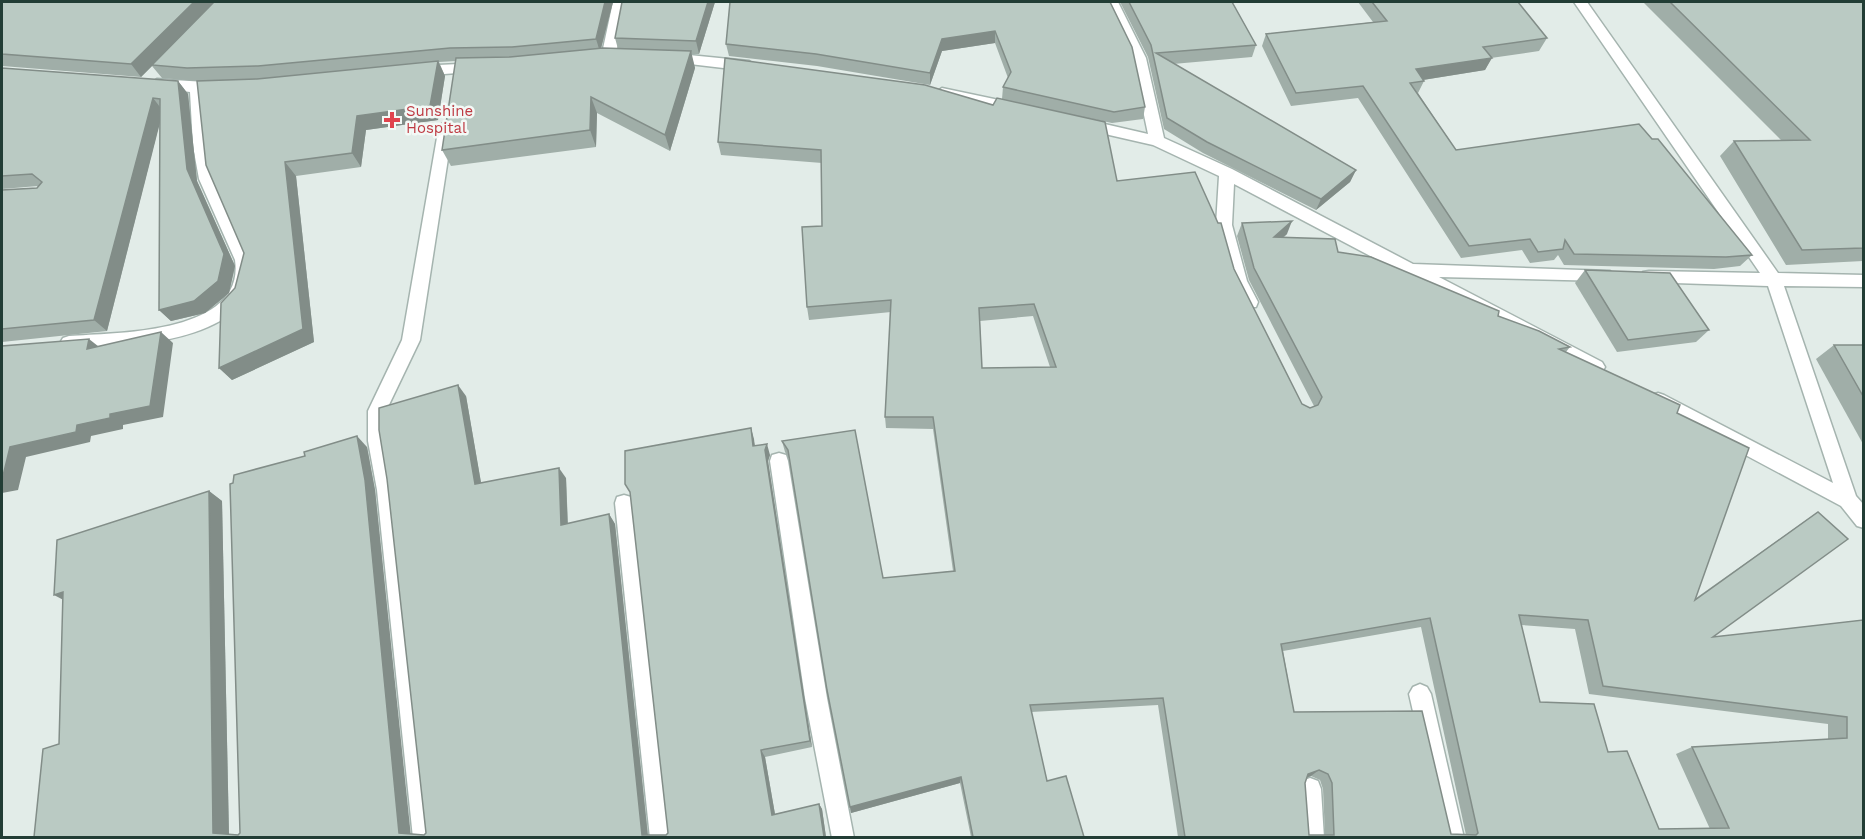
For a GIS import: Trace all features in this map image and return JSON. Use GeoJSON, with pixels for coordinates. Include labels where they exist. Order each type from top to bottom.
{"type":"FeatureCollection","features":[{"type":"Feature","properties":{"kind":"street"},"geometry":{"type":"LineString","coordinates":[[620,2],[602,58],[628,58]]}},
{"type":"Feature","properties":{"kind":"street"},"geometry":{"type":"LineString","coordinates":[[1112,2],[1139,58],[1157,141]]}},
{"type":"Feature","properties":{"kind":"street"},"geometry":{"type":"LineString","coordinates":[[1580,2],[1774,280],[1848,500],[1863,520]]}},
{"type":"Feature","properties":{"kind":"street"},"geometry":{"type":"LineString","coordinates":[[658,58],[763,67]]}},
{"type":"Feature","properties":{"kind":"street"},"geometry":{"type":"LineString","coordinates":[[162,66],[146,83],[197,88],[232,87]]}},
{"type":"Feature","properties":{"kind":"street"},"geometry":{"type":"LineString","coordinates":[[397,73],[456,68],[497,68]]}},
{"type":"Feature","properties":{"kind":"street"},"geometry":{"type":"LineString","coordinates":[[452,91],[456,68]]}},
{"type":"Feature","properties":{"kind":"street"},"geometry":{"type":"LineString","coordinates":[[47,345],[142,338],[212,320],[230,307],[239,296],[244,266],[207,180],[197,88]]}},
{"type":"Feature","properties":{"kind":"street"},"geometry":{"type":"LineString","coordinates":[[932,92],[1031,112]]}},
{"type":"Feature","properties":{"kind":"street"},"geometry":{"type":"LineString","coordinates":[[424,837],[386,490],[377,441],[377,411],[411,340],[448,114]]}},
{"type":"Feature","properties":{"kind":"street"},"geometry":{"type":"LineString","coordinates":[[1064,119],[1157,141],[1227,173],[1609,374]]}},
{"type":"Feature","properties":{"kind":"street"},"geometry":{"type":"LineString","coordinates":[[1227,173],[1224,225],[1239,281],[1255,313]]}},
{"type":"Feature","properties":{"kind":"street"},"geometry":{"type":"LineString","coordinates":[[1411,270],[1863,281]]}},
{"type":"Feature","properties":{"kind":"street"},"geometry":{"type":"LineString","coordinates":[[1640,390],[1848,500]]}},
{"type":"Feature","properties":{"kind":"street"},"geometry":{"type":"LineString","coordinates":[[779,460],[816,698],[843,837]]}},
{"type":"Feature","properties":{"kind":"street"},"geometry":{"type":"LineString","coordinates":[[624,503],[661,837]]}},
{"type":"Feature","properties":{"kind":"street"},"geometry":{"type":"LineString","coordinates":[[1420,694],[1452,837]]}},
{"type":"Feature","properties":{"kind":"street"},"geometry":{"type":"LineString","coordinates":[[1310,789],[1313,837]]}},
{"type":"Feature","properties":{"kind":"building"},"geometry":{"type":"Polygon","coordinates":[[[2,2],[194,2],[131,64],[2,54],[2,2]]]}},
{"type":"Feature","properties":{"kind":"building"},"geometry":{"type":"Polygon","coordinates":[[[214,2],[605,2],[596,39],[512,47],[450,48],[258,66],[187,68],[152,65],[214,2]]]}},
{"type":"Feature","properties":{"kind":"building"},"geometry":{"type":"Polygon","coordinates":[[[622,2],[708,2],[696,41],[615,38],[622,2]]]}},
{"type":"Feature","properties":{"kind":"building"},"geometry":{"type":"Polygon","coordinates":[[[730,2],[1110,2],[1132,47],[1145,107],[1114,112],[1003,87],[1011,72],[995,31],[942,39],[930,73],[816,54],[726,44],[730,2]]]}},
{"type":"Feature","properties":{"kind":"building"},"geometry":{"type":"Polygon","coordinates":[[[1129,2],[1232,2],[1256,45],[1156,53],[1356,170],[1321,199],[1207,142],[1167,118],[1151,45],[1129,2]]]}},
{"type":"Feature","properties":{"kind":"building"},"geometry":{"type":"Polygon","coordinates":[[[1372,2],[1518,2],[1547,38],[1483,47],[1492,58],[1416,69],[1424,81],[1410,83],[1456,150],[1639,124],[1652,139],[1658,139],[1752,255],[1726,257],[1574,254],[1565,240],[1563,249],[1538,252],[1530,239],[1469,246],[1363,86],[1296,93],[1266,34],[1387,21],[1372,2]]]}},
{"type":"Feature","properties":{"kind":"building"},"geometry":{"type":"Polygon","coordinates":[[[1670,2],[1863,2],[1863,248],[1802,250],[1734,141],[1810,140],[1670,2]]]}},
{"type":"Feature","properties":{"kind":"building"},"geometry":{"type":"Polygon","coordinates":[[[603,48],[691,51],[665,135],[591,97],[590,130],[442,150],[456,58],[510,57],[603,48]]]}},
{"type":"Feature","properties":{"kind":"building"},"geometry":{"type":"Polygon","coordinates":[[[725,58],[925,85],[993,105],[997,98],[1105,122],[1117,181],[1195,172],[1218,223],[1221,223],[1234,269],[1302,404],[1310,408],[1318,405],[1322,397],[1254,268],[1242,223],[1292,221],[1274,237],[1335,239],[1338,252],[1371,257],[1499,311],[1498,316],[1539,331],[1570,347],[1559,349],[1680,405],[1677,413],[1749,448],[1695,600],[1818,512],[1848,539],[1713,637],[1863,620],[1863,837],[1185,837],[1163,698],[1030,705],[1047,781],[1066,776],[1084,837],[973,837],[961,777],[850,807],[827,690],[788,450],[782,441],[855,430],[883,578],[955,571],[933,417],[885,417],[891,300],[807,307],[802,227],[822,226],[821,150],[718,142],[725,58]],[[1034,304],[979,308],[982,368],[1056,367],[1034,304]],[[1519,615],[1540,702],[1594,704],[1608,752],[1627,751],[1659,829],[1729,828],[1692,747],[1847,738],[1847,717],[1603,686],[1588,620],[1519,615]],[[1430,618],[1281,644],[1294,712],[1422,711],[1451,834],[1476,835],[1478,833],[1430,618]],[[1319,770],[1308,774],[1305,783],[1309,835],[1334,835],[1332,783],[1328,774],[1319,770]]]}},
{"type":"Feature","properties":{"kind":"building"},"geometry":{"type":"Polygon","coordinates":[[[438,61],[430,106],[357,116],[352,153],[285,162],[303,329],[219,368],[221,303],[235,288],[244,253],[206,165],[197,81],[257,79],[438,61]]]}},
{"type":"Feature","properties":{"kind":"building"},"geometry":{"type":"Polygon","coordinates":[[[2,68],[178,81],[187,169],[224,254],[218,281],[194,301],[159,310],[160,99],[153,98],[94,320],[2,329],[2,190],[37,188],[42,182],[32,174],[2,176],[2,68]]]}},
{"type":"Feature","properties":{"kind":"building"},"geometry":{"type":"Polygon","coordinates":[[[1585,270],[1670,273],[1709,330],[1628,340],[1585,270]]]}},
{"type":"Feature","properties":{"kind":"building"},"geometry":{"type":"Polygon","coordinates":[[[161,332],[150,406],[110,414],[110,418],[77,425],[76,432],[10,447],[2,480],[2,346],[89,339],[87,349],[161,332]]]}},
{"type":"Feature","properties":{"kind":"building"},"geometry":{"type":"Polygon","coordinates":[[[1834,345],[1863,345],[1863,396],[1834,345]]]}},
{"type":"Feature","properties":{"kind":"building"},"geometry":{"type":"Polygon","coordinates":[[[458,385],[475,484],[559,468],[561,525],[609,514],[642,835],[666,835],[668,833],[630,492],[625,484],[625,451],[751,428],[753,446],[767,444],[765,450],[810,741],[761,750],[772,815],[819,804],[824,837],[34,837],[43,749],[59,744],[63,592],[54,595],[57,540],[209,491],[213,833],[238,835],[240,833],[230,484],[233,483],[234,475],[305,456],[304,452],[357,436],[365,480],[399,833],[424,835],[426,833],[387,479],[379,430],[379,408],[458,385]]]}},
{"type":"Feature","properties":{"kind":"place","name":"Sunshine Hospital"},"geometry":{"type":"Point","coordinates":[392,120]}}]}
